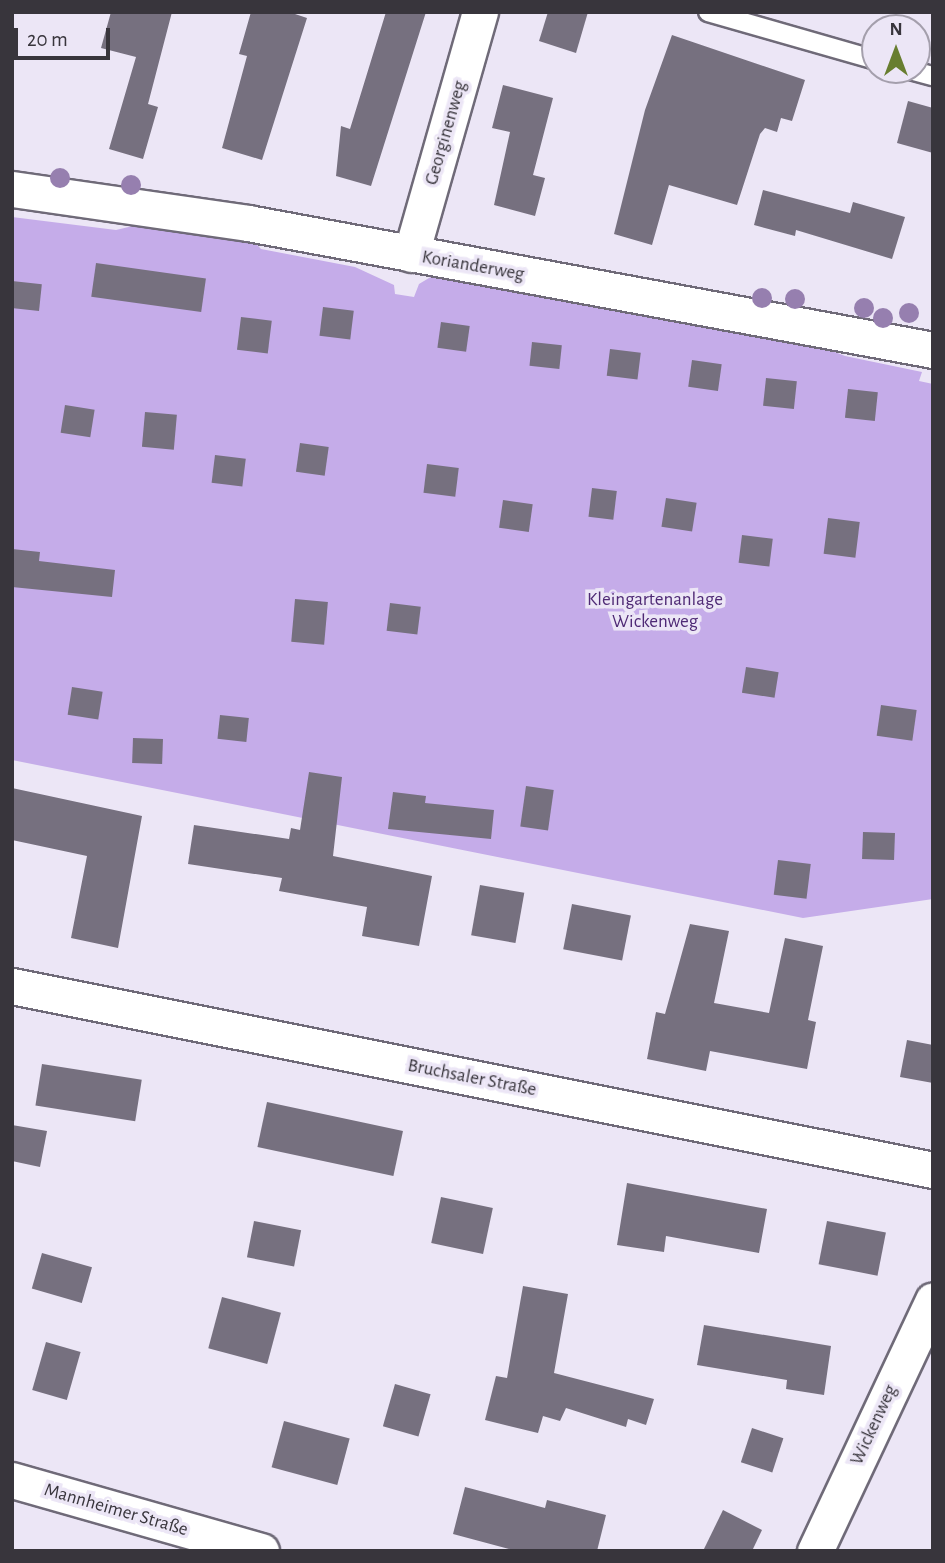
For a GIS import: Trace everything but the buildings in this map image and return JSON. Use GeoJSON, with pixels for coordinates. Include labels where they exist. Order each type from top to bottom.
{"type":"FeatureCollection","features":[{"type":"Feature","properties":{"kind":"street","name":"Georginenweg"},"geometry":{"type":"LineString","coordinates":[[411,254],[480,12]]}},
{"type":"Feature","properties":{"kind":"street","name":"Korianderweg"},"geometry":{"type":"LineString","coordinates":[[12,189],[248,223],[933,350]]}},
{"type":"Feature","properties":{"kind":"street","name":"Bruchsaler Straße"},"geometry":{"type":"LineString","coordinates":[[12,986],[933,1170]]}},
{"type":"Feature","properties":{"kind":"street","name":"Wickenweg"},"geometry":{"type":"LineString","coordinates":[[815,1551],[933,1300]]}},
{"type":"Feature","properties":{"kind":"street","name":"Mannheimer Straße"},"geometry":{"type":"LineString","coordinates":[[12,1480],[261,1551]]}},
{"type":"Feature","properties":{"kind":"lane"},"geometry":{"type":"LineString","coordinates":[[708,12],[861,56]]}},
{"type":"Feature","properties":{"kind":"green space","name":"Kleingartenanlage Wickenweg"},"geometry":{"type":"Polygon","coordinates":[[[12,217],[116,230],[158,220],[247,234],[261,249],[355,267],[394,285],[395,294],[414,297],[419,284],[434,275],[807,341],[845,356],[922,372],[919,381],[933,384],[933,899],[803,918],[12,760],[12,217]]]}}]}
